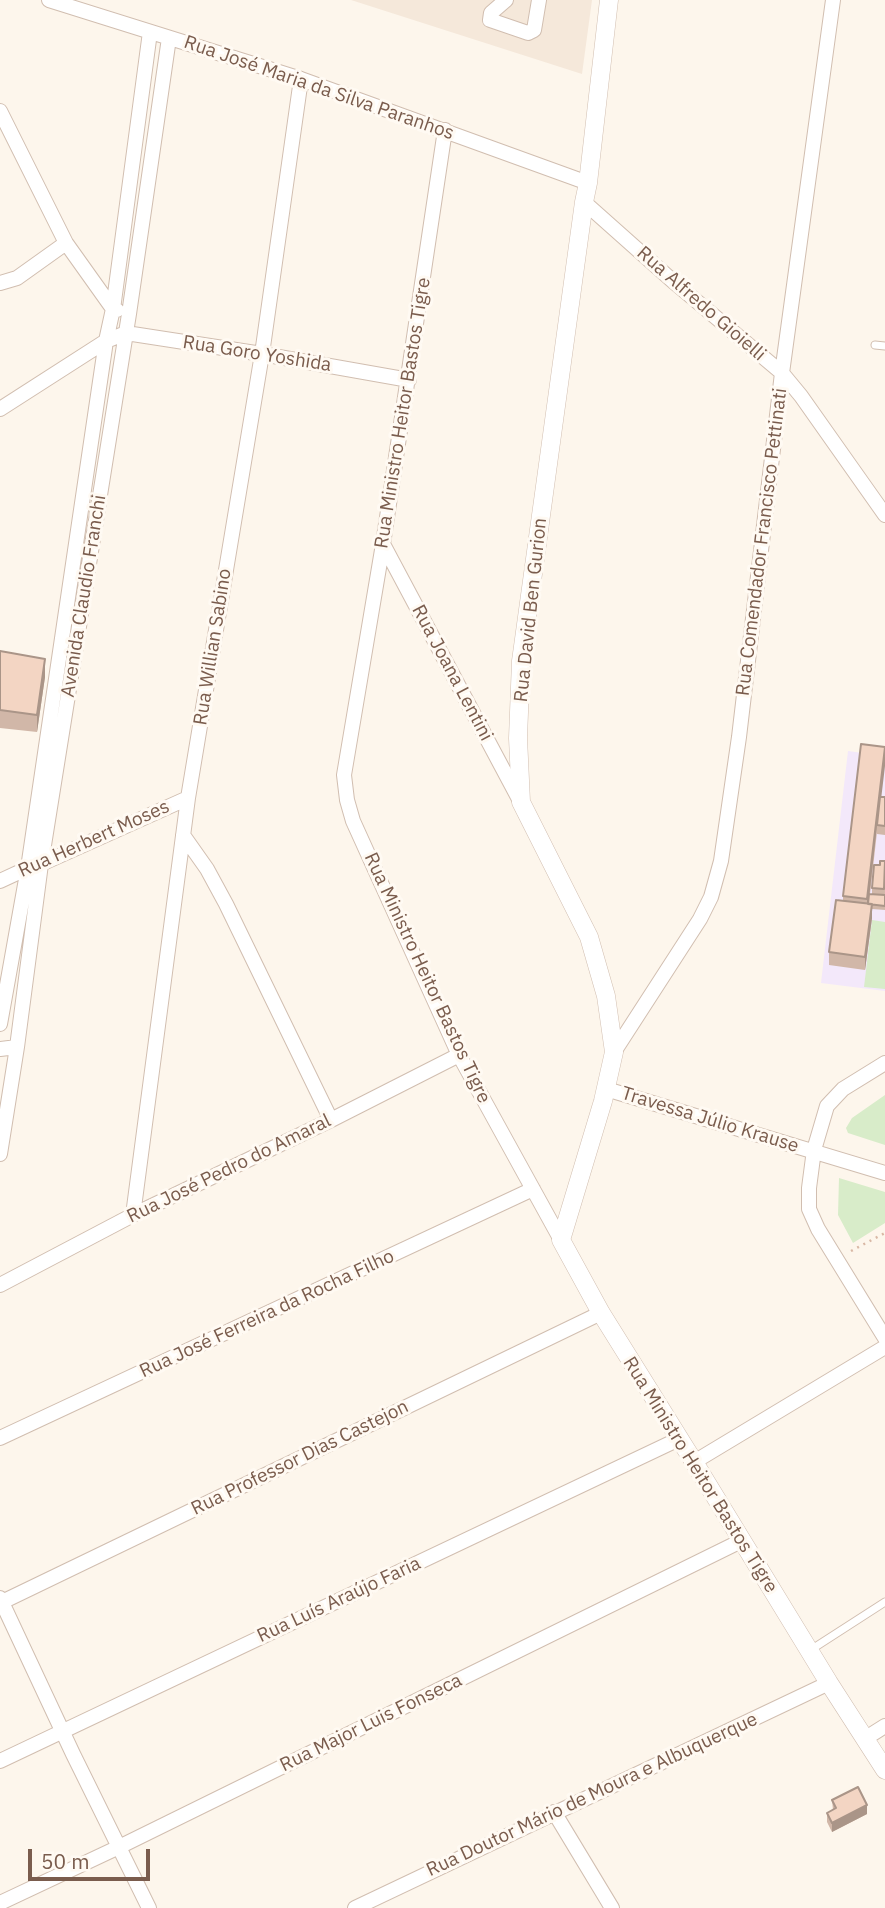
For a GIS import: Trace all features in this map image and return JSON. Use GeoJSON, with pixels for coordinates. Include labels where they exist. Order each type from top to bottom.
{"type":"FeatureCollection","features":[{"type":"Feature","properties":{"kind":"street","name":"Rua José Maria da Silva Paranhos"},"geometry":{"type":"LineString","coordinates":[[49,0],[301,79],[588,183]]}},
{"type":"Feature","properties":{"kind":"street"},"geometry":{"type":"LineString","coordinates":[[506,0],[491,13],[490,20],[528,33],[534,30],[539,0]]}},
{"type":"Feature","properties":{"kind":"street","name":"Rua David Ben Gurion"},"geometry":{"type":"LineString","coordinates":[[561,1240],[606,1089],[614,1052],[606,996],[589,937],[521,802],[521,661],[588,183],[609,0]]}},
{"type":"Feature","properties":{"kind":"street","name":"Rua Comendador Francisco Pettinati"},"geometry":{"type":"LineString","coordinates":[[614,1052],[700,919],[716,883],[739,737],[782,373],[833,2]]}},
{"type":"Feature","properties":{"kind":"street","name":"Avenida Claudio Franchi"},"geometry":{"type":"LineString","coordinates":[[0,1154],[17,1046],[35,866],[150,32]]}},
{"type":"Feature","properties":{"kind":"street","name":"Avenida Claudio Franchi"},"geometry":{"type":"LineString","coordinates":[[0,1024],[35,866],[126,333],[169,38]]}},
{"type":"Feature","properties":{"kind":"street","name":"Rua Willian Sabino"},"geometry":{"type":"LineString","coordinates":[[133,1215],[188,797],[262,354],[301,79]]}},
{"type":"Feature","properties":{"kind":"street"},"geometry":{"type":"LineString","coordinates":[[0,111],[66,243],[113,309],[129,314]]}},
{"type":"Feature","properties":{"kind":"street","name":"Rua Ministro Heitor Bastos Tigre"},"geometry":{"type":"LineString","coordinates":[[445,130],[409,380],[344,775],[347,800],[353,821],[459,1055],[601,1313],[885,1770]]}},
{"type":"Feature","properties":{"kind":"street","name":"Rua Alfredo Gioielli"},"geometry":{"type":"LineString","coordinates":[[584,202],[782,373],[885,515]]}},
{"type":"Feature","properties":{"kind":"street"},"geometry":{"type":"LineString","coordinates":[[0,283],[17,278],[66,243]]}},
{"type":"Feature","properties":{"kind":"street"},"geometry":{"type":"LineString","coordinates":[[0,409],[106,341],[126,333]]}},
{"type":"Feature","properties":{"kind":"street","name":"Rua Goro Yoshida"},"geometry":{"type":"LineString","coordinates":[[126,333],[409,380]]}},
{"type":"Feature","properties":{"kind":"street","name":"Rua Joana Lentini"},"geometry":{"type":"LineString","coordinates":[[383,544],[521,802]]}},
{"type":"Feature","properties":{"kind":"street","name":"Rua Herbert Moses"},"geometry":{"type":"LineString","coordinates":[[0,881],[188,797]]}},
{"type":"Feature","properties":{"kind":"street"},"geometry":{"type":"LineString","coordinates":[[183,835],[207,869],[226,904],[331,1121]]}},
{"type":"Feature","properties":{"kind":"street"},"geometry":{"type":"LineString","coordinates":[[0,1049],[17,1046]]}},
{"type":"Feature","properties":{"kind":"street","name":"Rua José Pedro do Amaral"},"geometry":{"type":"LineString","coordinates":[[0,1285],[133,1215],[331,1121],[459,1055]]}},
{"type":"Feature","properties":{"kind":"street"},"geometry":{"type":"LineString","coordinates":[[885,1063],[843,1089],[827,1106],[814,1150],[808,1188],[809,1209],[818,1229],[885,1338]]}},
{"type":"Feature","properties":{"kind":"street","name":"Travessa Júlio Krause"},"geometry":{"type":"LineString","coordinates":[[606,1089],[885,1173]]}},
{"type":"Feature","properties":{"kind":"street","name":"Rua José Ferreira da Rocha Filho"},"geometry":{"type":"LineString","coordinates":[[0,1438],[533,1189]]}},
{"type":"Feature","properties":{"kind":"street","name":"Rua Professor Dias Castejon"},"geometry":{"type":"LineString","coordinates":[[1,1601],[601,1313]]}},
{"type":"Feature","properties":{"kind":"street"},"geometry":{"type":"LineString","coordinates":[[694,1462],[885,1347]]}},
{"type":"Feature","properties":{"kind":"street","name":"Rua Luís Araújo Faria"},"geometry":{"type":"LineString","coordinates":[[0,1761],[679,1439]]}},
{"type":"Feature","properties":{"kind":"street","name":"Rua Major Luis Fonseca"},"geometry":{"type":"LineString","coordinates":[[0,1903],[741,1541]]}},
{"type":"Feature","properties":{"kind":"street"},"geometry":{"type":"LineString","coordinates":[[1,1601],[149,1908]]}},
{"type":"Feature","properties":{"kind":"street","name":"Rua Doutor Mário de Moura e Albuquerque"},"geometry":{"type":"LineString","coordinates":[[355,1908],[829,1683]]}},
{"type":"Feature","properties":{"kind":"street"},"geometry":{"type":"LineString","coordinates":[[866,1738],[885,1726]]}},
{"type":"Feature","properties":{"kind":"street"},"geometry":{"type":"LineString","coordinates":[[554,1812],[612,1908]]}},
{"type":"Feature","properties":{"kind":"lane"},"geometry":{"type":"LineString","coordinates":[[875,345],[885,346]]}},
{"type":"Feature","properties":{"kind":"lane"},"geometry":{"type":"LineString","coordinates":[[809,1651],[885,1602]]}},
{"type":"Feature","properties":{"kind":"path"},"geometry":{"type":"LineString","coordinates":[[836,1259],[885,1233]]}},
{"type":"Feature","properties":{"kind":"shaded area"},"geometry":{"type":"Polygon","coordinates":[[[351,0],[592,0],[582,74],[351,0]]]}},
{"type":"Feature","properties":{"kind":"shaded area"},"geometry":{"type":"Polygon","coordinates":[[[848,751],[885,756],[885,991],[821,983],[848,751]]]}},
{"type":"Feature","properties":{"kind":"green space"},"geometry":{"type":"Polygon","coordinates":[[[872,920],[885,922],[885,989],[864,987],[872,920]]]}},
{"type":"Feature","properties":{"kind":"green space"},"geometry":{"type":"Polygon","coordinates":[[[885,1095],[885,1145],[848,1133],[846,1128],[852,1118],[885,1095]]]}},
{"type":"Feature","properties":{"kind":"green space"},"geometry":{"type":"Polygon","coordinates":[[[839,1178],[885,1192],[885,1223],[853,1243],[838,1215],[839,1178]]]}},
{"type":"Feature","properties":{"kind":"building"},"geometry":{"type":"Polygon","coordinates":[[[0,651],[45,659],[37,715],[0,710],[0,651]]]}},
{"type":"Feature","properties":{"kind":"building"},"geometry":{"type":"Polygon","coordinates":[[[861,744],[885,747],[867,899],[843,896],[861,744]]]}},
{"type":"Feature","properties":{"kind":"building"},"geometry":{"type":"Polygon","coordinates":[[[880,797],[885,797],[885,826],[877,825],[880,797]]]}},
{"type":"Feature","properties":{"kind":"building"},"geometry":{"type":"Polygon","coordinates":[[[880,861],[885,861],[884,889],[872,888],[874,865],[880,865],[880,861]]]}},
{"type":"Feature","properties":{"kind":"building"},"geometry":{"type":"Polygon","coordinates":[[[869,894],[885,895],[885,906],[868,904],[869,894]]]}},
{"type":"Feature","properties":{"kind":"building"},"geometry":{"type":"Polygon","coordinates":[[[836,900],[872,904],[865,957],[829,952],[836,900]]]}},
{"type":"Feature","properties":{"kind":"building"},"geometry":{"type":"Polygon","coordinates":[[[858,1787],[867,1805],[832,1823],[827,1813],[836,1808],[832,1800],[858,1787]]]}}]}
